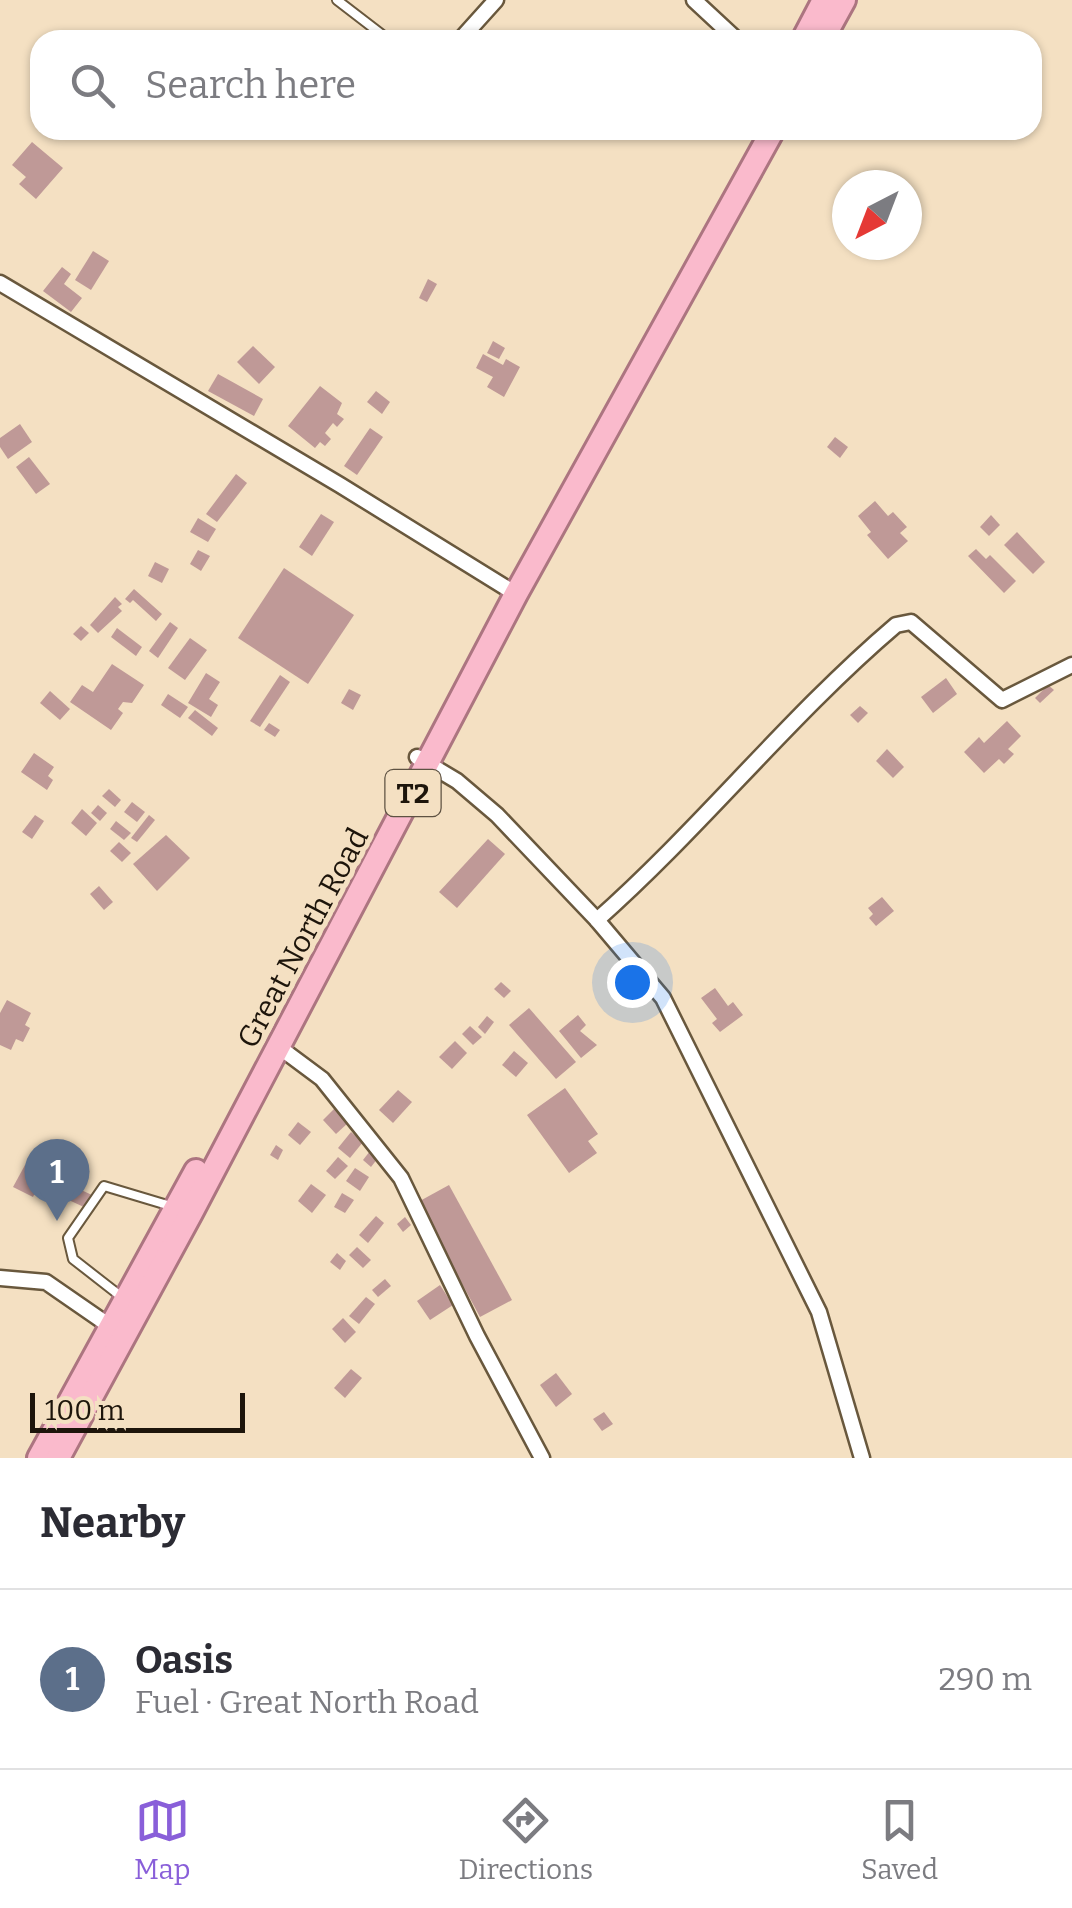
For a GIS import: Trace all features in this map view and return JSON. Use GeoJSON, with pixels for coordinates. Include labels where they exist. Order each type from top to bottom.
{"type":"FeatureCollection","features":[{"type":"Feature","properties":{"kind":"highway"},"geometry":{"type":"LineString","coordinates":[[808,30],[824,0]]}},
{"type":"Feature","properties":{"kind":"highway"},"geometry":{"type":"LineString","coordinates":[[828,30],[844,0]]}},
{"type":"Feature","properties":{"kind":"highway","name":"Great North Road"},"geometry":{"type":"LineString","coordinates":[[40,1458],[117,1332],[184,1210],[750,140]]}},
{"type":"Feature","properties":{"kind":"highway","name":"Great North Road"},"geometry":{"type":"LineString","coordinates":[[512,592],[767,140]]}},
{"type":"Feature","properties":{"kind":"highway","name":"Great North Road"},"geometry":{"type":"LineString","coordinates":[[184,1210],[279,1046],[422,762]]}},
{"type":"Feature","properties":{"kind":"highway","name":"Great North Road"},"geometry":{"type":"LineString","coordinates":[[58,1458],[117,1332]]}},
{"type":"Feature","properties":{"kind":"street"},"geometry":{"type":"LineString","coordinates":[[469,30],[496,0]]}},
{"type":"Feature","properties":{"kind":"street"},"geometry":{"type":"LineString","coordinates":[[694,0],[726,30]]}},
{"type":"Feature","properties":{"kind":"street"},"geometry":{"type":"LineString","coordinates":[[0,283],[512,592]]}},
{"type":"Feature","properties":{"kind":"street"},"geometry":{"type":"LineString","coordinates":[[598,920],[714,807],[802,710],[896,625],[911,622],[1002,700],[1072,665]]}},
{"type":"Feature","properties":{"kind":"street"},"geometry":{"type":"LineString","coordinates":[[422,762],[456,781],[497,815],[598,920],[663,998],[820,1312],[862,1458]]}},
{"type":"Feature","properties":{"kind":"street"},"geometry":{"type":"LineString","coordinates":[[279,1046],[322,1080],[400,1178],[476,1336],[542,1458]]}},
{"type":"Feature","properties":{"kind":"street"},"geometry":{"type":"LineString","coordinates":[[0,1278],[46,1282],[117,1332]]}},
{"type":"Feature","properties":{"kind":"lane"},"geometry":{"type":"LineString","coordinates":[[338,0],[376,30]]}},
{"type":"Feature","properties":{"kind":"lane"},"geometry":{"type":"LineString","coordinates":[[132,1305],[73,1259],[68,1238],[104,1186],[184,1210]]}},
{"type":"Feature","properties":{"kind":"building"},"geometry":{"type":"Polygon","coordinates":[[[32,142],[63,168],[36,199],[19,184],[26,177],[12,165],[32,142]]]}},
{"type":"Feature","properties":{"kind":"building"},"geometry":{"type":"Polygon","coordinates":[[[93,251],[109,261],[91,290],[75,280],[93,251]]]}},
{"type":"Feature","properties":{"kind":"building"},"geometry":{"type":"Polygon","coordinates":[[[62,267],[71,274],[64,284],[82,298],[71,312],[43,291],[62,267]]]}},
{"type":"Feature","properties":{"kind":"building"},"geometry":{"type":"Polygon","coordinates":[[[428,279],[437,284],[427,302],[419,298],[428,279]]]}},
{"type":"Feature","properties":{"kind":"building"},"geometry":{"type":"Polygon","coordinates":[[[493,341],[505,348],[499,359],[487,353],[493,341]]]}},
{"type":"Feature","properties":{"kind":"building"},"geometry":{"type":"Polygon","coordinates":[[[253,346],[275,367],[259,384],[237,362],[253,346]]]}},
{"type":"Feature","properties":{"kind":"building"},"geometry":{"type":"Polygon","coordinates":[[[483,354],[503,365],[506,359],[520,367],[504,397],[487,387],[493,377],[476,368],[483,354]]]}},
{"type":"Feature","properties":{"kind":"building"},"geometry":{"type":"Polygon","coordinates":[[[218,374],[263,399],[254,416],[208,391],[218,374]]]}},
{"type":"Feature","properties":{"kind":"building"},"geometry":{"type":"Polygon","coordinates":[[[320,386],[342,403],[337,414],[344,419],[337,427],[333,423],[325,433],[331,439],[325,446],[320,442],[315,448],[288,426],[320,386]]]}},
{"type":"Feature","properties":{"kind":"building"},"geometry":{"type":"Polygon","coordinates":[[[376,391],[390,402],[382,414],[367,402],[376,391]]]}},
{"type":"Feature","properties":{"kind":"building"},"geometry":{"type":"Polygon","coordinates":[[[20,424],[32,442],[8,459],[0,447],[0,438],[20,424]]]}},
{"type":"Feature","properties":{"kind":"building"},"geometry":{"type":"Polygon","coordinates":[[[370,428],[383,437],[357,475],[344,466],[370,428]]]}},
{"type":"Feature","properties":{"kind":"building"},"geometry":{"type":"Polygon","coordinates":[[[835,437],[848,447],[840,458],[827,447],[835,437]]]}},
{"type":"Feature","properties":{"kind":"building"},"geometry":{"type":"Polygon","coordinates":[[[29,457],[50,484],[36,494],[16,467],[29,457]]]}},
{"type":"Feature","properties":{"kind":"building"},"geometry":{"type":"Polygon","coordinates":[[[236,474],[247,483],[217,522],[206,514],[236,474]]]}},
{"type":"Feature","properties":{"kind":"building"},"geometry":{"type":"Polygon","coordinates":[[[875,501],[888,516],[893,512],[907,527],[900,533],[908,541],[888,559],[867,535],[871,532],[858,516],[875,501]]]}},
{"type":"Feature","properties":{"kind":"building"},"geometry":{"type":"Polygon","coordinates":[[[321,514],[334,522],[312,556],[299,547],[321,514]]]}},
{"type":"Feature","properties":{"kind":"building"},"geometry":{"type":"Polygon","coordinates":[[[991,515],[1000,525],[989,536],[980,527],[991,515]]]}},
{"type":"Feature","properties":{"kind":"building"},"geometry":{"type":"Polygon","coordinates":[[[198,518],[216,529],[208,542],[190,532],[198,518]]]}},
{"type":"Feature","properties":{"kind":"building"},"geometry":{"type":"Polygon","coordinates":[[[1017,532],[1045,562],[1033,574],[1004,545],[1017,532]]]}},
{"type":"Feature","properties":{"kind":"building"},"geometry":{"type":"Polygon","coordinates":[[[976,549],[986,559],[990,555],[1016,581],[1004,593],[968,556],[976,549]]]}},
{"type":"Feature","properties":{"kind":"building"},"geometry":{"type":"Polygon","coordinates":[[[198,550],[210,556],[201,571],[190,564],[198,550]]]}},
{"type":"Feature","properties":{"kind":"building"},"geometry":{"type":"Polygon","coordinates":[[[155,562],[169,569],[162,583],[148,576],[155,562]]]}},
{"type":"Feature","properties":{"kind":"building"},"geometry":{"type":"Polygon","coordinates":[[[284,568],[354,615],[308,684],[238,638],[284,568]]]}},
{"type":"Feature","properties":{"kind":"building"},"geometry":{"type":"Polygon","coordinates":[[[134,589],[162,614],[156,621],[133,600],[130,603],[125,599],[134,589]]]}},
{"type":"Feature","properties":{"kind":"building"},"geometry":{"type":"Polygon","coordinates":[[[115,597],[122,604],[118,607],[122,611],[98,633],[90,625],[115,597]]]}},
{"type":"Feature","properties":{"kind":"building"},"geometry":{"type":"Polygon","coordinates":[[[170,622],[178,628],[158,658],[149,651],[170,622]]]}},
{"type":"Feature","properties":{"kind":"building"},"geometry":{"type":"Polygon","coordinates":[[[81,626],[89,633],[81,641],[73,634],[81,626]]]}},
{"type":"Feature","properties":{"kind":"building"},"geometry":{"type":"Polygon","coordinates":[[[117,628],[142,647],[136,656],[111,637],[117,628]]]}},
{"type":"Feature","properties":{"kind":"building"},"geometry":{"type":"Polygon","coordinates":[[[190,638],[207,650],[185,680],[168,668],[190,638]]]}},
{"type":"Feature","properties":{"kind":"building"},"geometry":{"type":"Polygon","coordinates":[[[112,664],[144,685],[132,703],[123,702],[118,709],[123,713],[111,730],[70,702],[82,685],[93,692],[112,664]]]}},
{"type":"Feature","properties":{"kind":"building"},"geometry":{"type":"Polygon","coordinates":[[[206,673],[220,682],[209,699],[218,705],[211,717],[188,703],[206,673]]]}},
{"type":"Feature","properties":{"kind":"building"},"geometry":{"type":"Polygon","coordinates":[[[280,675],[290,682],[260,727],[250,721],[280,675]]]}},
{"type":"Feature","properties":{"kind":"building"},"geometry":{"type":"Polygon","coordinates":[[[946,678],[957,694],[933,713],[921,697],[946,678]]]}},
{"type":"Feature","properties":{"kind":"building"},"geometry":{"type":"Polygon","coordinates":[[[1048,685],[1054,690],[1040,703],[1035,698],[1048,685]]]}},
{"type":"Feature","properties":{"kind":"building"},"geometry":{"type":"Polygon","coordinates":[[[349,689],[361,695],[353,710],[341,703],[349,689]]]}},
{"type":"Feature","properties":{"kind":"building"},"geometry":{"type":"Polygon","coordinates":[[[50,691],[70,709],[60,720],[40,703],[50,691]]]}},
{"type":"Feature","properties":{"kind":"building"},"geometry":{"type":"Polygon","coordinates":[[[168,694],[188,707],[180,718],[161,705],[168,694]]]}},
{"type":"Feature","properties":{"kind":"building"},"geometry":{"type":"Polygon","coordinates":[[[860,706],[868,713],[858,723],[850,715],[860,706]]]}},
{"type":"Feature","properties":{"kind":"building"},"geometry":{"type":"Polygon","coordinates":[[[195,710],[218,728],[212,736],[188,718],[195,710]]]}},
{"type":"Feature","properties":{"kind":"building"},"geometry":{"type":"Polygon","coordinates":[[[1007,721],[1021,736],[1008,749],[1014,754],[1004,764],[999,759],[984,773],[964,752],[979,737],[984,743],[1007,721]]]}},
{"type":"Feature","properties":{"kind":"building"},"geometry":{"type":"Polygon","coordinates":[[[269,723],[280,730],[275,737],[264,730],[269,723]]]}},
{"type":"Feature","properties":{"kind":"building"},"geometry":{"type":"Polygon","coordinates":[[[887,749],[904,767],[893,778],[876,761],[887,749]]]}},
{"type":"Feature","properties":{"kind":"building"},"geometry":{"type":"Polygon","coordinates":[[[34,753],[54,767],[48,776],[53,780],[47,790],[21,772],[34,753]]]}},
{"type":"Feature","properties":{"kind":"building"},"geometry":{"type":"Polygon","coordinates":[[[109,789],[121,800],[115,807],[102,796],[109,789]]]}},
{"type":"Feature","properties":{"kind":"building"},"geometry":{"type":"Polygon","coordinates":[[[132,802],[145,812],[137,822],[124,812],[132,802]]]}},
{"type":"Feature","properties":{"kind":"building"},"geometry":{"type":"Polygon","coordinates":[[[98,805],[107,813],[100,821],[91,813],[98,805]]]}},
{"type":"Feature","properties":{"kind":"building"},"geometry":{"type":"Polygon","coordinates":[[[82,809],[97,823],[86,836],[71,823],[82,809]]]}},
{"type":"Feature","properties":{"kind":"building"},"geometry":{"type":"Polygon","coordinates":[[[35,815],[44,821],[32,839],[22,832],[35,815]]]}},
{"type":"Feature","properties":{"kind":"building"},"geometry":{"type":"Polygon","coordinates":[[[149,815],[155,820],[137,842],[131,838],[149,815]]]}},
{"type":"Feature","properties":{"kind":"building"},"geometry":{"type":"Polygon","coordinates":[[[116,821],[131,833],[124,840],[110,829],[116,821]]]}},
{"type":"Feature","properties":{"kind":"building"},"geometry":{"type":"Polygon","coordinates":[[[166,835],[190,858],[157,891],[133,864],[166,835]]]}},
{"type":"Feature","properties":{"kind":"building"},"geometry":{"type":"Polygon","coordinates":[[[488,839],[505,854],[457,908],[439,892],[488,839]]]}},
{"type":"Feature","properties":{"kind":"building"},"geometry":{"type":"Polygon","coordinates":[[[119,842],[131,853],[122,862],[110,851],[119,842]]]}},
{"type":"Feature","properties":{"kind":"building"},"geometry":{"type":"Polygon","coordinates":[[[99,886],[113,902],[104,910],[90,894],[99,886]]]}},
{"type":"Feature","properties":{"kind":"building"},"geometry":{"type":"Polygon","coordinates":[[[882,897],[894,911],[876,926],[869,918],[873,914],[868,908],[882,897]]]}},
{"type":"Feature","properties":{"kind":"building"},"geometry":{"type":"Polygon","coordinates":[[[501,982],[511,991],[504,998],[494,989],[501,982]]]}},
{"type":"Feature","properties":{"kind":"building"},"geometry":{"type":"Polygon","coordinates":[[[715,988],[728,1006],[733,1002],[743,1015],[720,1032],[712,1023],[717,1019],[701,998],[715,988]]]}},
{"type":"Feature","properties":{"kind":"building"},"geometry":{"type":"Polygon","coordinates":[[[7,1000],[31,1013],[25,1025],[30,1028],[23,1042],[16,1039],[11,1050],[0,1045],[0,1013],[7,1000]]]}},
{"type":"Feature","properties":{"kind":"building"},"geometry":{"type":"Polygon","coordinates":[[[529,1008],[576,1062],[556,1079],[509,1025],[529,1008]]]}},
{"type":"Feature","properties":{"kind":"building"},"geometry":{"type":"Polygon","coordinates":[[[578,1015],[586,1025],[580,1031],[597,1045],[581,1058],[559,1031],[578,1015]]]}},
{"type":"Feature","properties":{"kind":"building"},"geometry":{"type":"Polygon","coordinates":[[[487,1016],[494,1022],[485,1034],[478,1027],[487,1016]]]}},
{"type":"Feature","properties":{"kind":"building"},"geometry":{"type":"Polygon","coordinates":[[[470,1026],[482,1037],[473,1045],[462,1034],[470,1026]]]}},
{"type":"Feature","properties":{"kind":"building"},"geometry":{"type":"Polygon","coordinates":[[[455,1041],[467,1053],[452,1069],[439,1057],[455,1041]]]}},
{"type":"Feature","properties":{"kind":"building"},"geometry":{"type":"Polygon","coordinates":[[[514,1051],[528,1063],[516,1077],[502,1065],[514,1051]]]}},
{"type":"Feature","properties":{"kind":"building"},"geometry":{"type":"Polygon","coordinates":[[[565,1088],[598,1134],[588,1141],[597,1153],[569,1173],[527,1115],[565,1088]]]}},
{"type":"Feature","properties":{"kind":"building"},"geometry":{"type":"Polygon","coordinates":[[[398,1090],[412,1102],[393,1123],[379,1110],[398,1090]]]}},
{"type":"Feature","properties":{"kind":"building"},"geometry":{"type":"Polygon","coordinates":[[[335,1108],[349,1122],[336,1134],[323,1120],[335,1108]]]}},
{"type":"Feature","properties":{"kind":"building"},"geometry":{"type":"Polygon","coordinates":[[[298,1122],[311,1132],[300,1145],[288,1135],[298,1122]]]}},
{"type":"Feature","properties":{"kind":"building"},"geometry":{"type":"Polygon","coordinates":[[[351,1132],[363,1142],[350,1158],[338,1148],[351,1132]]]}},
{"type":"Feature","properties":{"kind":"building"},"geometry":{"type":"Polygon","coordinates":[[[276,1145],[283,1150],[278,1160],[270,1155],[276,1145]]]}},
{"type":"Feature","properties":{"kind":"building"},"geometry":{"type":"Polygon","coordinates":[[[370,1151],[378,1158],[371,1167],[363,1160],[370,1151]]]}},
{"type":"Feature","properties":{"kind":"building"},"geometry":{"type":"Polygon","coordinates":[[[338,1157],[348,1166],[335,1179],[326,1171],[338,1157]]]}},
{"type":"Feature","properties":{"kind":"building"},"geometry":{"type":"Polygon","coordinates":[[[25,1165],[44,1174],[33,1197],[13,1187],[25,1165]]]}},
{"type":"Feature","properties":{"kind":"building"},"geometry":{"type":"Polygon","coordinates":[[[355,1168],[369,1177],[360,1191],[346,1181],[355,1168]]]}},
{"type":"Feature","properties":{"kind":"building"},"geometry":{"type":"Polygon","coordinates":[[[66,1183],[92,1195],[86,1208],[60,1196],[66,1183]]]}},
{"type":"Feature","properties":{"kind":"building"},"geometry":{"type":"Polygon","coordinates":[[[311,1184],[326,1195],[312,1213],[298,1201],[311,1184]]]}},
{"type":"Feature","properties":{"kind":"building"},"geometry":{"type":"Polygon","coordinates":[[[449,1185],[512,1300],[480,1317],[418,1202],[449,1185]]]}},
{"type":"Feature","properties":{"kind":"building"},"geometry":{"type":"Polygon","coordinates":[[[342,1193],[354,1200],[345,1213],[334,1207],[342,1193]]]}},
{"type":"Feature","properties":{"kind":"building"},"geometry":{"type":"Polygon","coordinates":[[[376,1216],[384,1223],[368,1243],[359,1235],[376,1216]]]}},
{"type":"Feature","properties":{"kind":"building"},"geometry":{"type":"Polygon","coordinates":[[[405,1217],[411,1225],[403,1232],[397,1224],[405,1217]]]}},
{"type":"Feature","properties":{"kind":"building"},"geometry":{"type":"Polygon","coordinates":[[[357,1247],[371,1260],[363,1268],[349,1255],[357,1247]]]}},
{"type":"Feature","properties":{"kind":"building"},"geometry":{"type":"Polygon","coordinates":[[[337,1253],[346,1261],[340,1270],[330,1262],[337,1253]]]}},
{"type":"Feature","properties":{"kind":"building"},"geometry":{"type":"Polygon","coordinates":[[[385,1279],[391,1286],[378,1297],[372,1290],[385,1279]]]}},
{"type":"Feature","properties":{"kind":"building"},"geometry":{"type":"Polygon","coordinates":[[[440,1285],[453,1305],[430,1320],[417,1301],[440,1285]]]}},
{"type":"Feature","properties":{"kind":"building"},"geometry":{"type":"Polygon","coordinates":[[[366,1297],[375,1304],[359,1324],[349,1316],[366,1297]]]}},
{"type":"Feature","properties":{"kind":"building"},"geometry":{"type":"Polygon","coordinates":[[[343,1318],[356,1332],[345,1343],[332,1329],[343,1318]]]}},
{"type":"Feature","properties":{"kind":"building"},"geometry":{"type":"Polygon","coordinates":[[[351,1369],[362,1378],[345,1398],[334,1388],[351,1369]]]}},
{"type":"Feature","properties":{"kind":"building"},"geometry":{"type":"Polygon","coordinates":[[[556,1373],[572,1394],[556,1407],[540,1385],[556,1373]]]}},
{"type":"Feature","properties":{"kind":"building"},"geometry":{"type":"Polygon","coordinates":[[[604,1412],[613,1424],[602,1431],[593,1419],[604,1412]]]}},
{"type":"Feature","properties":{"kind":"place","name":"Oasis"},"geometry":{"type":"Point","coordinates":[57,1221]}}]}
